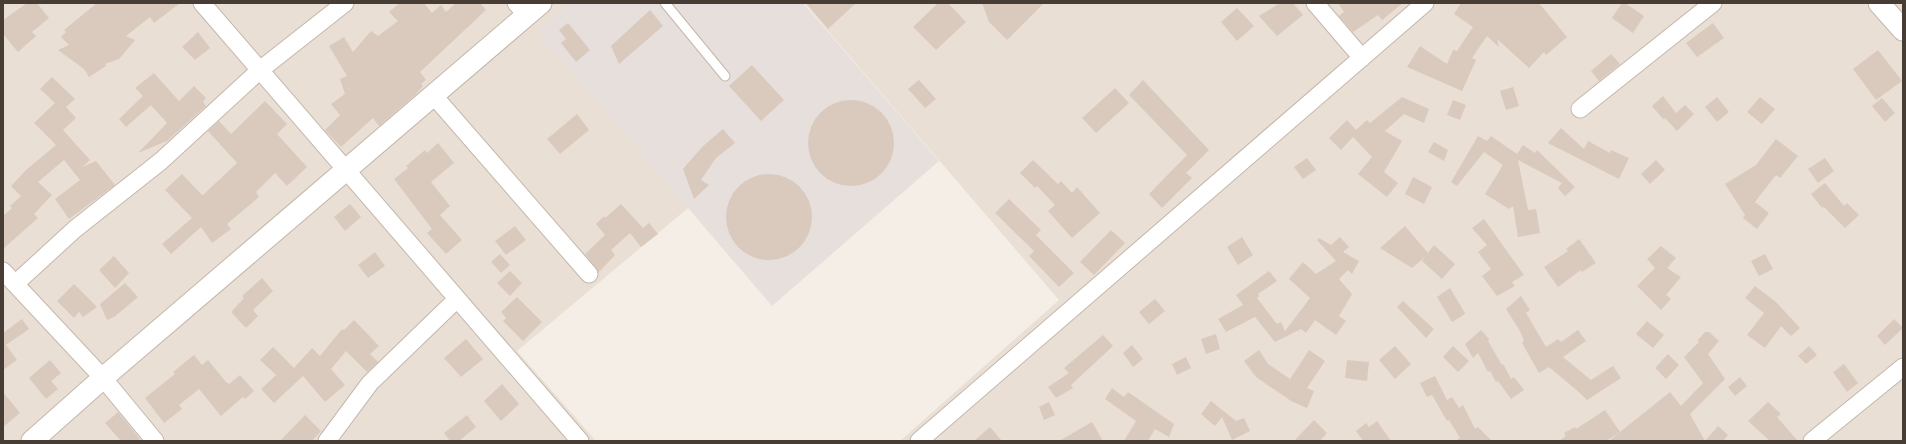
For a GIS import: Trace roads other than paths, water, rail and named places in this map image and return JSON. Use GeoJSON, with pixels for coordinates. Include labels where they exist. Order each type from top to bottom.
{"type":"FeatureCollection","features":[{"type":"Feature","properties":{"kind":"street"},"geometry":{"type":"LineString","coordinates":[[202,3],[580,441]]}},
{"type":"Feature","properties":{"kind":"street"},"geometry":{"type":"LineString","coordinates":[[15,284],[75,229],[161,161],[260,70],[345,3]]}},
{"type":"Feature","properties":{"kind":"street"},"geometry":{"type":"LineString","coordinates":[[1315,3],[1362,58]]}},
{"type":"Feature","properties":{"kind":"street"},"geometry":{"type":"LineString","coordinates":[[919,441],[1425,3]]}},
{"type":"Feature","properties":{"kind":"street"},"geometry":{"type":"LineString","coordinates":[[1580,109],[1713,3]]}},
{"type":"Feature","properties":{"kind":"street"},"geometry":{"type":"LineString","coordinates":[[1879,3],[1903,30]]}},
{"type":"Feature","properties":{"kind":"street"},"geometry":{"type":"LineString","coordinates":[[32,441],[103,378],[434,96],[528,7]]}},
{"type":"Feature","properties":{"kind":"street"},"geometry":{"type":"LineString","coordinates":[[434,96],[589,274]]}},
{"type":"Feature","properties":{"kind":"street"},"geometry":{"type":"LineString","coordinates":[[3,271],[103,378],[155,441]]}},
{"type":"Feature","properties":{"kind":"street"},"geometry":{"type":"LineString","coordinates":[[327,441],[370,384],[457,299]]}},
{"type":"Feature","properties":{"kind":"street"},"geometry":{"type":"LineString","coordinates":[[1812,441],[1903,367]]}},
{"type":"Feature","properties":{"kind":"lane"},"geometry":{"type":"LineString","coordinates":[[665,3],[725,76]]}}]}
